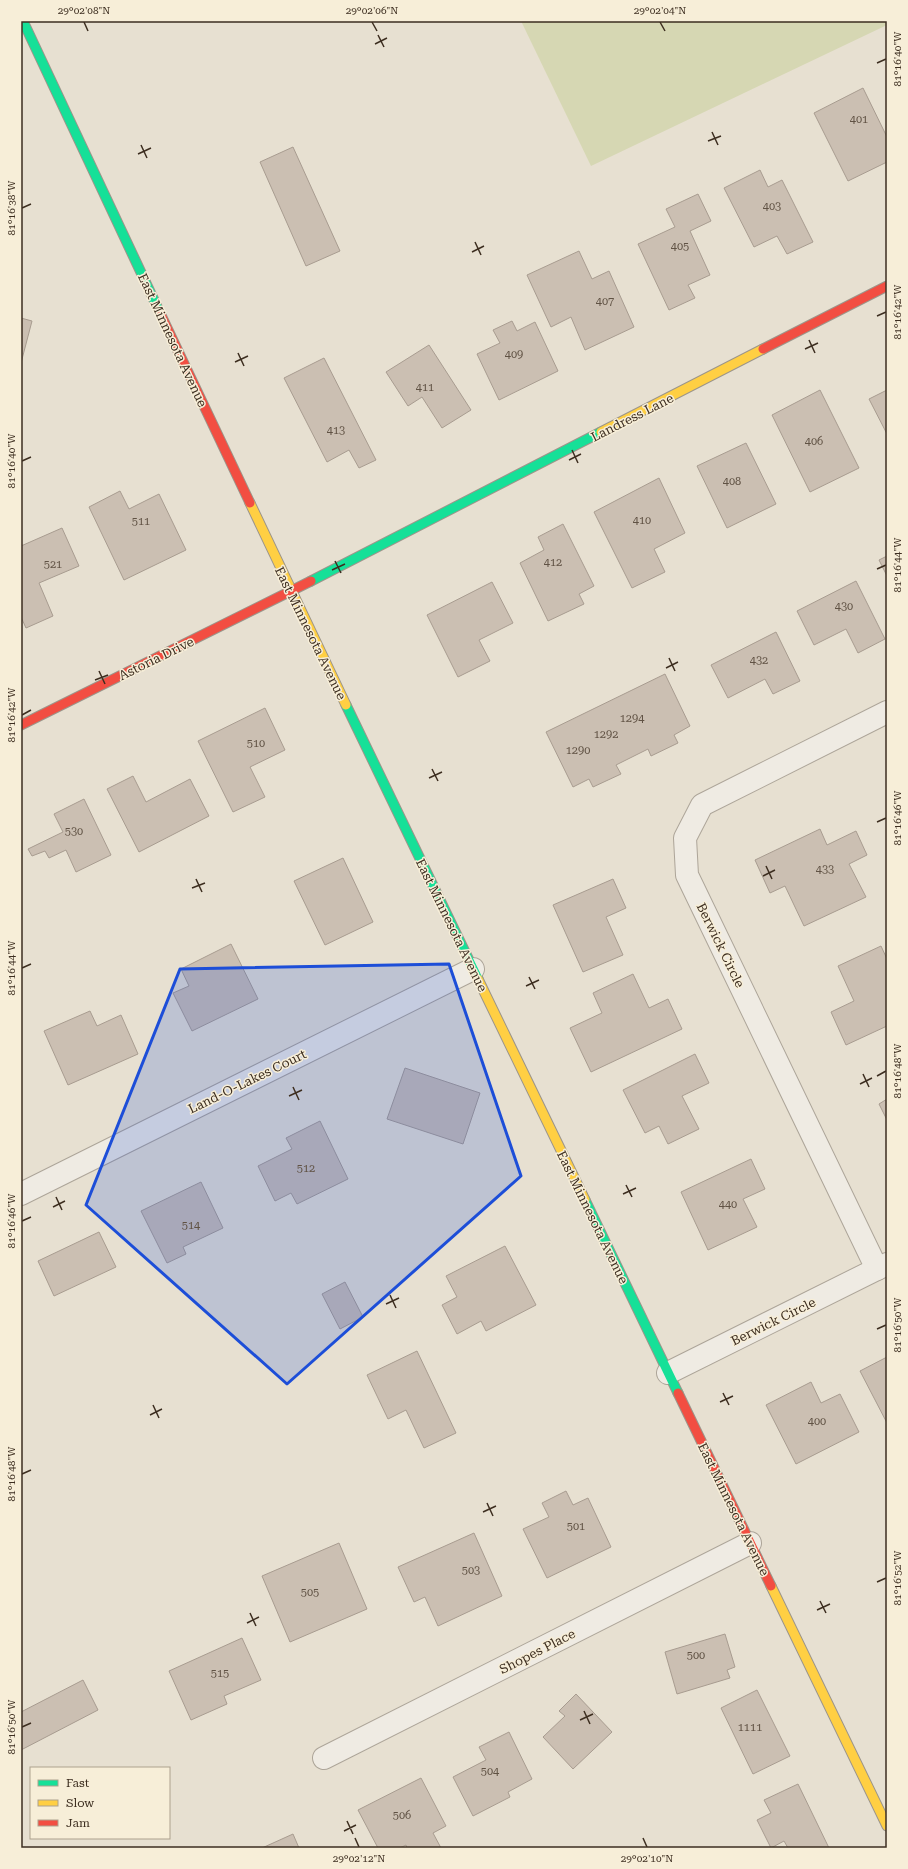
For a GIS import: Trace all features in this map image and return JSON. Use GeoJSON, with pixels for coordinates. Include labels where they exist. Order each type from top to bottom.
{"type":"FeatureCollection","features":[{"type":"Feature","properties":{"kind":"street","name":"East Minnesota Avenue"},"geometry":{"type":"LineString","coordinates":[[23,21],[290,591],[887,1826]]}},
{"type":"Feature","properties":{"kind":"street","name":"Landress Lane"},"geometry":{"type":"LineString","coordinates":[[290,591],[887,286]]}},
{"type":"Feature","properties":{"kind":"street","name":"Astoria Drive"},"geometry":{"type":"LineString","coordinates":[[21,724],[290,591]]}},
{"type":"Feature","properties":{"kind":"street","name":"Berwick Circle"},"geometry":{"type":"LineString","coordinates":[[668,1373],[882,1267],[687,875],[685,838],[702,805],[887,712]]}},
{"type":"Feature","properties":{"kind":"street","name":"Land-O-Lakes Court"},"geometry":{"type":"LineString","coordinates":[[21,1194],[473,969]]}},
{"type":"Feature","properties":{"kind":"street","name":"Shopes Place"},"geometry":{"type":"LineString","coordinates":[[324,1758],[750,1543]]}},
{"type":"Feature","properties":{"kind":"highlighted area"},"geometry":{"type":"Polygon","coordinates":[[[449,964],[521,1176],[287,1384],[86,1205],[180,969],[449,964]]]}},
{"type":"Feature","properties":{"kind":"green space"},"geometry":{"type":"Polygon","coordinates":[[[521,21],[887,21],[887,25],[591,166],[521,21]]]}},
{"type":"Feature","properties":{"kind":"building"},"geometry":{"type":"Polygon","coordinates":[[[863,88],[887,137],[887,162],[848,181],[814,113],[863,88]]]}},
{"type":"Feature","properties":{"kind":"building"},"geometry":{"type":"Polygon","coordinates":[[[293,147],[340,251],[306,266],[260,162],[293,147]]]}},
{"type":"Feature","properties":{"kind":"building"},"geometry":{"type":"Polygon","coordinates":[[[760,170],[768,187],[782,180],[813,242],[787,254],[777,236],[754,247],[724,188],[760,170]]]}},
{"type":"Feature","properties":{"kind":"building"},"geometry":{"type":"Polygon","coordinates":[[[698,194],[711,221],[690,231],[710,275],[688,285],[695,298],[669,310],[638,244],[675,227],[666,209],[698,194]]]}},
{"type":"Feature","properties":{"kind":"building"},"geometry":{"type":"Polygon","coordinates":[[[579,251],[592,279],[609,271],[634,327],[585,350],[571,317],[551,327],[527,275],[579,251]]]}},
{"type":"Feature","properties":{"kind":"building"},"geometry":{"type":"Polygon","coordinates":[[[21,318],[32,321],[21,363],[21,318]]]}},
{"type":"Feature","properties":{"kind":"building"},"geometry":{"type":"Polygon","coordinates":[[[512,321],[517,331],[535,322],[558,371],[499,400],[477,354],[500,343],[493,330],[512,321]]]}},
{"type":"Feature","properties":{"kind":"building"},"geometry":{"type":"Polygon","coordinates":[[[429,345],[471,410],[442,428],[422,397],[408,406],[386,372],[429,345]]]}},
{"type":"Feature","properties":{"kind":"building"},"geometry":{"type":"Polygon","coordinates":[[[324,358],[376,460],[359,468],[349,450],[327,462],[284,378],[324,358]]]}},
{"type":"Feature","properties":{"kind":"building"},"geometry":{"type":"Polygon","coordinates":[[[820,390],[859,468],[810,492],[772,415],[820,390]]]}},
{"type":"Feature","properties":{"kind":"building"},"geometry":{"type":"Polygon","coordinates":[[[887,390],[887,434],[869,399],[887,390]]]}},
{"type":"Feature","properties":{"kind":"building"},"geometry":{"type":"Polygon","coordinates":[[[746,443],[776,504],[727,528],[697,466],[746,443]]]}},
{"type":"Feature","properties":{"kind":"building"},"geometry":{"type":"Polygon","coordinates":[[[659,478],[685,533],[654,549],[665,572],[632,588],[594,512],[659,478]]]}},
{"type":"Feature","properties":{"kind":"building"},"geometry":{"type":"Polygon","coordinates":[[[120,491],[129,509],[159,494],[186,550],[124,580],[89,507],[120,491]]]}},
{"type":"Feature","properties":{"kind":"building"},"geometry":{"type":"Polygon","coordinates":[[[563,524],[594,586],[579,594],[584,604],[548,621],[520,563],[544,550],[538,537],[563,524]]]}},
{"type":"Feature","properties":{"kind":"building"},"geometry":{"type":"Polygon","coordinates":[[[62,528],[79,566],[39,583],[53,616],[26,628],[21,617],[21,546],[62,528]]]}},
{"type":"Feature","properties":{"kind":"building"},"geometry":{"type":"Polygon","coordinates":[[[887,556],[887,576],[879,560],[887,556]]]}},
{"type":"Feature","properties":{"kind":"building"},"geometry":{"type":"Polygon","coordinates":[[[856,581],[885,639],[858,653],[846,629],[814,645],[797,611],[856,581]]]}},
{"type":"Feature","properties":{"kind":"building"},"geometry":{"type":"Polygon","coordinates":[[[492,582],[513,623],[479,640],[490,661],[458,677],[427,615],[492,582]]]}},
{"type":"Feature","properties":{"kind":"building"},"geometry":{"type":"Polygon","coordinates":[[[776,632],[800,681],[773,694],[765,679],[728,698],[711,665],[776,632]]]}},
{"type":"Feature","properties":{"kind":"building"},"geometry":{"type":"Polygon","coordinates":[[[665,674],[690,726],[674,735],[678,743],[651,756],[648,749],[616,765],[621,774],[593,787],[589,779],[573,787],[546,732],[665,674]]]}},
{"type":"Feature","properties":{"kind":"building"},"geometry":{"type":"Polygon","coordinates":[[[265,708],[285,750],[250,767],[265,797],[233,812],[198,741],[265,708]]]}},
{"type":"Feature","properties":{"kind":"building"},"geometry":{"type":"Polygon","coordinates":[[[133,776],[146,802],[190,779],[209,816],[139,852],[107,789],[133,776]]]}},
{"type":"Feature","properties":{"kind":"building"},"geometry":{"type":"Polygon","coordinates":[[[84,799],[111,855],[76,872],[66,850],[49,858],[45,851],[32,856],[28,849],[63,832],[54,814],[84,799]]]}},
{"type":"Feature","properties":{"kind":"building"},"geometry":{"type":"Polygon","coordinates":[[[820,829],[827,845],[856,831],[867,855],[849,864],[866,897],[804,926],[785,886],[770,893],[755,860],[820,829]]]}},
{"type":"Feature","properties":{"kind":"building"},"geometry":{"type":"Polygon","coordinates":[[[343,858],[373,922],[325,945],[294,881],[343,858]]]}},
{"type":"Feature","properties":{"kind":"building"},"geometry":{"type":"Polygon","coordinates":[[[613,879],[626,908],[606,917],[623,955],[583,972],[553,905],[613,879]]]}},
{"type":"Feature","properties":{"kind":"building"},"geometry":{"type":"Polygon","coordinates":[[[231,944],[258,999],[192,1031],[173,993],[189,986],[181,969],[231,944]]]}},
{"type":"Feature","properties":{"kind":"building"},"geometry":{"type":"Polygon","coordinates":[[[881,946],[887,959],[887,1026],[846,1045],[831,1012],[854,1001],[838,966],[881,946]]]}},
{"type":"Feature","properties":{"kind":"building"},"geometry":{"type":"Polygon","coordinates":[[[633,974],[649,1008],[668,999],[682,1029],[591,1072],[570,1028],[602,1013],[593,993],[633,974]]]}},
{"type":"Feature","properties":{"kind":"building"},"geometry":{"type":"Polygon","coordinates":[[[90,1011],[97,1026],[121,1015],[138,1054],[68,1085],[44,1031],[90,1011]]]}},
{"type":"Feature","properties":{"kind":"building"},"geometry":{"type":"Polygon","coordinates":[[[695,1054],[709,1083],[682,1096],[699,1129],[668,1144],[659,1126],[645,1133],[623,1090],[695,1054]]]}},
{"type":"Feature","properties":{"kind":"building"},"geometry":{"type":"Polygon","coordinates":[[[405,1068],[480,1093],[463,1144],[387,1119],[405,1068]]]}},
{"type":"Feature","properties":{"kind":"building"},"geometry":{"type":"Polygon","coordinates":[[[887,1099],[887,1120],[879,1104],[887,1099]]]}},
{"type":"Feature","properties":{"kind":"building"},"geometry":{"type":"Polygon","coordinates":[[[320,1121],[348,1179],[297,1204],[291,1193],[275,1201],[258,1166],[292,1149],[286,1138],[320,1121]]]}},
{"type":"Feature","properties":{"kind":"building"},"geometry":{"type":"Polygon","coordinates":[[[751,1159],[765,1189],[743,1199],[757,1227],[708,1250],[681,1192],[751,1159]]]}},
{"type":"Feature","properties":{"kind":"building"},"geometry":{"type":"Polygon","coordinates":[[[201,1182],[223,1228],[183,1247],[186,1254],[167,1263],[141,1211],[201,1182]]]}},
{"type":"Feature","properties":{"kind":"building"},"geometry":{"type":"Polygon","coordinates":[[[99,1232],[116,1267],[54,1296],[38,1261],[99,1232]]]}},
{"type":"Feature","properties":{"kind":"building"},"geometry":{"type":"Polygon","coordinates":[[[505,1246],[536,1305],[486,1331],[481,1321],[457,1334],[442,1305],[457,1297],[446,1276],[505,1246]]]}},
{"type":"Feature","properties":{"kind":"building"},"geometry":{"type":"Polygon","coordinates":[[[345,1282],[363,1317],[340,1329],[322,1294],[345,1282]]]}},
{"type":"Feature","properties":{"kind":"building"},"geometry":{"type":"Polygon","coordinates":[[[417,1351],[456,1433],[424,1448],[406,1410],[388,1419],[367,1375],[417,1351]]]}},
{"type":"Feature","properties":{"kind":"building"},"geometry":{"type":"Polygon","coordinates":[[[887,1357],[887,1423],[860,1371],[887,1357]]]}},
{"type":"Feature","properties":{"kind":"building"},"geometry":{"type":"Polygon","coordinates":[[[811,1382],[821,1403],[840,1394],[859,1432],[796,1464],[766,1405],[811,1382]]]}},
{"type":"Feature","properties":{"kind":"building"},"geometry":{"type":"Polygon","coordinates":[[[566,1491],[573,1505],[588,1498],[611,1547],[547,1578],[523,1529],[549,1517],[542,1503],[566,1491]]]}},
{"type":"Feature","properties":{"kind":"building"},"geometry":{"type":"Polygon","coordinates":[[[474,1533],[502,1596],[438,1626],[425,1597],[414,1602],[398,1567],[474,1533]]]}},
{"type":"Feature","properties":{"kind":"building"},"geometry":{"type":"Polygon","coordinates":[[[339,1543],[367,1609],[290,1642],[262,1576],[339,1543]]]}},
{"type":"Feature","properties":{"kind":"building"},"geometry":{"type":"Polygon","coordinates":[[[725,1634],[735,1667],[727,1670],[730,1678],[677,1694],[665,1652],[725,1634]]]}},
{"type":"Feature","properties":{"kind":"building"},"geometry":{"type":"Polygon","coordinates":[[[242,1638],[261,1680],[224,1696],[227,1704],[191,1720],[169,1671],[242,1638]]]}},
{"type":"Feature","properties":{"kind":"building"},"geometry":{"type":"Polygon","coordinates":[[[83,1680],[98,1710],[21,1750],[21,1712],[83,1680]]]}},
{"type":"Feature","properties":{"kind":"building"},"geometry":{"type":"Polygon","coordinates":[[[757,1690],[790,1756],[753,1774],[721,1708],[757,1690]]]}},
{"type":"Feature","properties":{"kind":"building"},"geometry":{"type":"Polygon","coordinates":[[[576,1694],[612,1732],[573,1769],[543,1737],[565,1716],[559,1711],[576,1694]]]}},
{"type":"Feature","properties":{"kind":"building"},"geometry":{"type":"Polygon","coordinates":[[[509,1732],[532,1779],[508,1792],[510,1797],[473,1816],[453,1777],[486,1760],[479,1747],[509,1732]]]}},
{"type":"Feature","properties":{"kind":"building"},"geometry":{"type":"Polygon","coordinates":[[[421,1778],[446,1826],[433,1833],[441,1848],[407,1848],[406,1845],[400,1848],[378,1848],[358,1810],[421,1778]]]}},
{"type":"Feature","properties":{"kind":"building"},"geometry":{"type":"Polygon","coordinates":[[[798,1784],[829,1848],[788,1848],[784,1841],[771,1848],[757,1820],[771,1813],[764,1800],[798,1784]]]}},
{"type":"Feature","properties":{"kind":"building"},"geometry":{"type":"Polygon","coordinates":[[[293,1834],[299,1848],[262,1848],[293,1834]]]}},
{"type":"Feature","properties":{"kind":"traffic: fast"},"geometry":{"type":"LineString","coordinates":[[23,21],[160,313]]}},
{"type":"Feature","properties":{"kind":"traffic: fast"},"geometry":{"type":"LineString","coordinates":[[311,581],[601,432]]}},
{"type":"Feature","properties":{"kind":"traffic: fast"},"geometry":{"type":"LineString","coordinates":[[346,705],[478,979]]}},
{"type":"Feature","properties":{"kind":"traffic: fast"},"geometry":{"type":"LineString","coordinates":[[585,1200],[678,1393]]}},
{"type":"Feature","properties":{"kind":"traffic: slow"},"geometry":{"type":"LineString","coordinates":[[601,432],[763,349]]}},
{"type":"Feature","properties":{"kind":"traffic: slow"},"geometry":{"type":"LineString","coordinates":[[250,503],[346,705]]}},
{"type":"Feature","properties":{"kind":"traffic: slow"},"geometry":{"type":"LineString","coordinates":[[478,979],[585,1200]]}},
{"type":"Feature","properties":{"kind":"traffic: slow"},"geometry":{"type":"LineString","coordinates":[[771,1586],[887,1826]]}},
{"type":"Feature","properties":{"kind":"traffic: jam"},"geometry":{"type":"LineString","coordinates":[[763,349],[887,286]]}},
{"type":"Feature","properties":{"kind":"traffic: jam"},"geometry":{"type":"LineString","coordinates":[[160,313],[250,503]]}},
{"type":"Feature","properties":{"kind":"traffic: jam"},"geometry":{"type":"LineString","coordinates":[[21,725],[311,581]]}},
{"type":"Feature","properties":{"kind":"traffic: jam"},"geometry":{"type":"LineString","coordinates":[[678,1393],[771,1586]]}}]}
